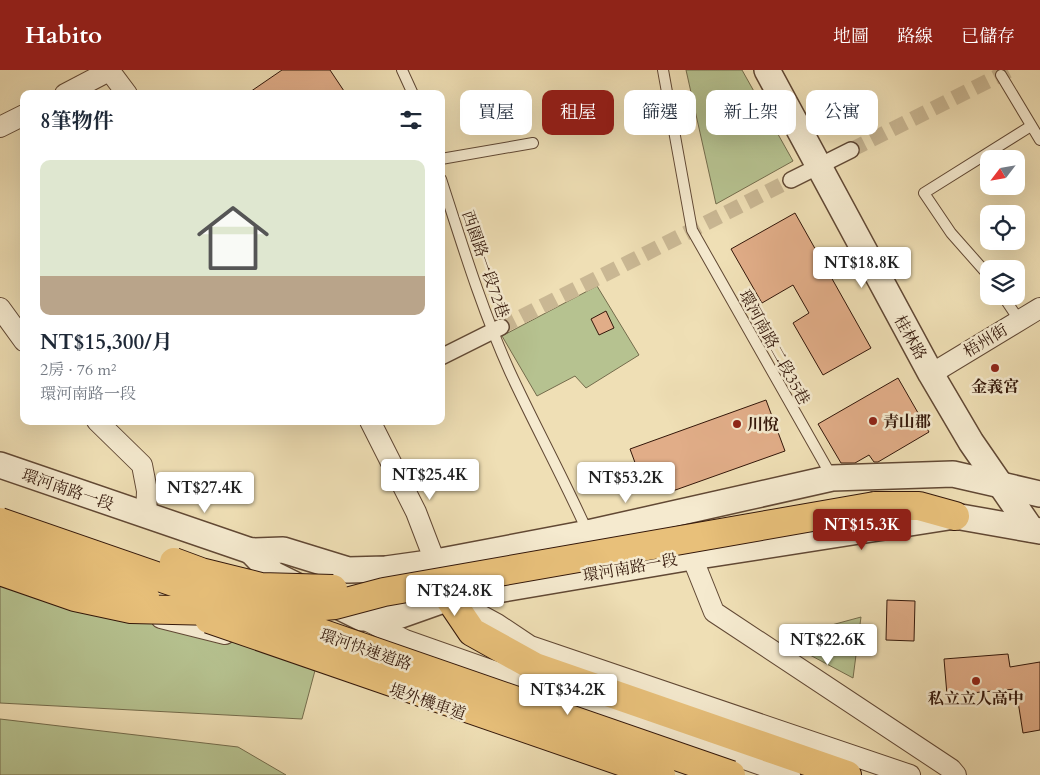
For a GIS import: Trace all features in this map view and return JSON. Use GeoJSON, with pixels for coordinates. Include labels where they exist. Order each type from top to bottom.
{"type":"FeatureCollection","features":[{"type":"Feature","properties":{"kind":"highway"},"geometry":{"type":"LineString","coordinates":[[0,502],[201,572],[261,587],[384,592]]}},
{"type":"Feature","properties":{"kind":"highway"},"geometry":{"type":"LineString","coordinates":[[0,571],[75,597],[132,609],[258,612],[335,605],[384,592],[875,506],[919,506],[955,516]]}},
{"type":"Feature","properties":{"kind":"highway","name":"環河快速道路"},"geometry":{"type":"LineString","coordinates":[[0,522],[731,775]]}},
{"type":"Feature","properties":{"kind":"highway","name":"環河快速道路"},"geometry":{"type":"LineString","coordinates":[[0,548],[661,775]]}},
{"type":"Feature","properties":{"kind":"highway"},"geometry":{"type":"LineString","coordinates":[[450,598],[472,632],[535,667],[847,775]]}},
{"type":"Feature","properties":{"kind":"street"},"geometry":{"type":"LineString","coordinates":[[72,90],[110,70],[124,90]]}},
{"type":"Feature","properties":{"kind":"street","name":"桂林路"},"geometry":{"type":"LineString","coordinates":[[767,70],[931,374],[971,442],[1037,534]]}},
{"type":"Feature","properties":{"kind":"street"},"geometry":{"type":"LineString","coordinates":[[0,127],[20,117]]}},
{"type":"Feature","properties":{"kind":"street"},"geometry":{"type":"LineString","coordinates":[[791,180],[850,150]]}},
{"type":"Feature","properties":{"kind":"street"},"geometry":{"type":"LineString","coordinates":[[0,308],[20,336]]}},
{"type":"Feature","properties":{"kind":"street","name":"梧州街"},"geometry":{"type":"LineString","coordinates":[[931,374],[1040,308]]}},
{"type":"Feature","properties":{"kind":"street"},"geometry":{"type":"LineString","coordinates":[[445,355],[497,329]]}},
{"type":"Feature","properties":{"kind":"street"},"geometry":{"type":"LineString","coordinates":[[101,425],[142,465],[147,491],[146,516]]}},
{"type":"Feature","properties":{"kind":"street"},"geometry":{"type":"LineString","coordinates":[[372,425],[416,512],[450,598],[530,646],[910,775]]}},
{"type":"Feature","properties":{"kind":"street","name":"環河南路一段"},"geometry":{"type":"LineString","coordinates":[[0,465],[250,551],[283,550],[348,570],[386,569],[436,562],[588,534],[832,478],[953,474],[999,483],[1040,494]]}},
{"type":"Feature","properties":{"kind":"street","name":"環河南路一段"},"geometry":{"type":"LineString","coordinates":[[250,551],[273,574],[362,618],[401,615],[450,598],[692,557],[955,516],[1037,534]]}},
{"type":"Feature","properties":{"kind":"street","name":"堤外機車道"},"geometry":{"type":"LineString","coordinates":[[0,548],[154,603],[215,631]]}},
{"type":"Feature","properties":{"kind":"street"},"geometry":{"type":"LineString","coordinates":[[692,557],[714,612],[951,768],[956,775]]}},
{"type":"Feature","properties":{"kind":"street","name":"堤外機車道"},"geometry":{"type":"LineString","coordinates":[[0,564],[152,616],[215,631],[424,699],[640,775]]}},
{"type":"Feature","properties":{"kind":"street"},"geometry":{"type":"LineString","coordinates":[[362,618],[405,640],[790,775]]}},
{"type":"Feature","properties":{"kind":"lane"},"geometry":{"type":"LineString","coordinates":[[402,70],[411,90]]}},
{"type":"Feature","properties":{"kind":"lane","name":"環河南路二段35巷"},"geometry":{"type":"LineString","coordinates":[[663,70],[692,230],[832,478]]}},
{"type":"Feature","properties":{"kind":"lane"},"geometry":{"type":"LineString","coordinates":[[1001,75],[1040,140]]}},
{"type":"Feature","properties":{"kind":"lane"},"geometry":{"type":"LineString","coordinates":[[980,266],[951,233],[924,193],[1031,126]]}},
{"type":"Feature","properties":{"kind":"lane"},"geometry":{"type":"LineString","coordinates":[[445,158],[533,144]]}},
{"type":"Feature","properties":{"kind":"lane","name":"西園路一段72巷"},"geometry":{"type":"LineString","coordinates":[[445,190],[497,329],[510,372],[588,534]]}},
{"type":"Feature","properties":{"kind":"lane"},"geometry":{"type":"LineString","coordinates":[[1009,305],[1019,320]]}},
{"type":"Feature","properties":{"kind":"green space"},"geometry":{"type":"Polygon","coordinates":[[[686,70],[742,70],[753,90],[706,90],[706,135],[778,135],[793,161],[716,204],[696,115],[696,90],[690,90],[686,70]]]}},
{"type":"Feature","properties":{"kind":"green space"},"geometry":{"type":"Polygon","coordinates":[[[597,286],[639,355],[586,388],[575,376],[537,396],[502,336],[597,286]]]}},
{"type":"Feature","properties":{"kind":"green space"},"geometry":{"type":"Polygon","coordinates":[[[0,570],[317,663],[302,719],[0,703],[0,570]]]}},
{"type":"Feature","properties":{"kind":"green space"},"geometry":{"type":"Polygon","coordinates":[[[861,617],[853,678],[780,639],[861,617]]]}},
{"type":"Feature","properties":{"kind":"green space"},"geometry":{"type":"Polygon","coordinates":[[[0,719],[238,747],[286,775],[0,775],[0,719]]]}},
{"type":"Feature","properties":{"kind":"building"},"geometry":{"type":"Polygon","coordinates":[[[282,70],[330,70],[343,90],[253,90],[282,70]]]}},
{"type":"Feature","properties":{"kind":"building"},"geometry":{"type":"Polygon","coordinates":[[[795,213],[871,348],[823,375],[793,323],[809,313],[793,285],[762,303],[731,249],[795,213]]]}},
{"type":"Feature","properties":{"kind":"building"},"geometry":{"type":"Polygon","coordinates":[[[606,311],[614,328],[599,335],[591,319],[606,311]]]}},
{"type":"Feature","properties":{"kind":"building","name":"青山郡"},"geometry":{"type":"Polygon","coordinates":[[[898,378],[929,432],[878,462],[874,462],[869,455],[855,463],[841,463],[818,424],[898,378]]]}},
{"type":"Feature","properties":{"kind":"building","name":"川悅"},"geometry":{"type":"Polygon","coordinates":[[[766,400],[785,451],[667,493],[660,472],[641,479],[630,449],[766,400]]]}},
{"type":"Feature","properties":{"kind":"building"},"geometry":{"type":"Polygon","coordinates":[[[887,600],[915,601],[914,641],[886,640],[887,600]]]}},
{"type":"Feature","properties":{"kind":"building"},"geometry":{"type":"Polygon","coordinates":[[[1008,654],[1010,667],[1040,662],[1040,730],[1023,733],[1016,689],[947,695],[944,659],[1008,654]]]}},
{"type":"Feature","properties":{"kind":"tunnel"},"geometry":{"type":"LineString","coordinates":[[851,150],[1010,70]]}},
{"type":"Feature","properties":{"kind":"tunnel"},"geometry":{"type":"LineString","coordinates":[[501,327],[791,180]]}},
{"type":"Feature","properties":{"kind":"place","name":"金義宮"},"geometry":{"type":"Point","coordinates":[995,368]}},
{"type":"Feature","properties":{"kind":"place","name":"青山郡"},"geometry":{"type":"Point","coordinates":[873,421]}},
{"type":"Feature","properties":{"kind":"place","name":"川悅"},"geometry":{"type":"Point","coordinates":[737,424]}},
{"type":"Feature","properties":{"kind":"place","name":"私立立人高中"},"geometry":{"type":"Point","coordinates":[976,681]}}]}
